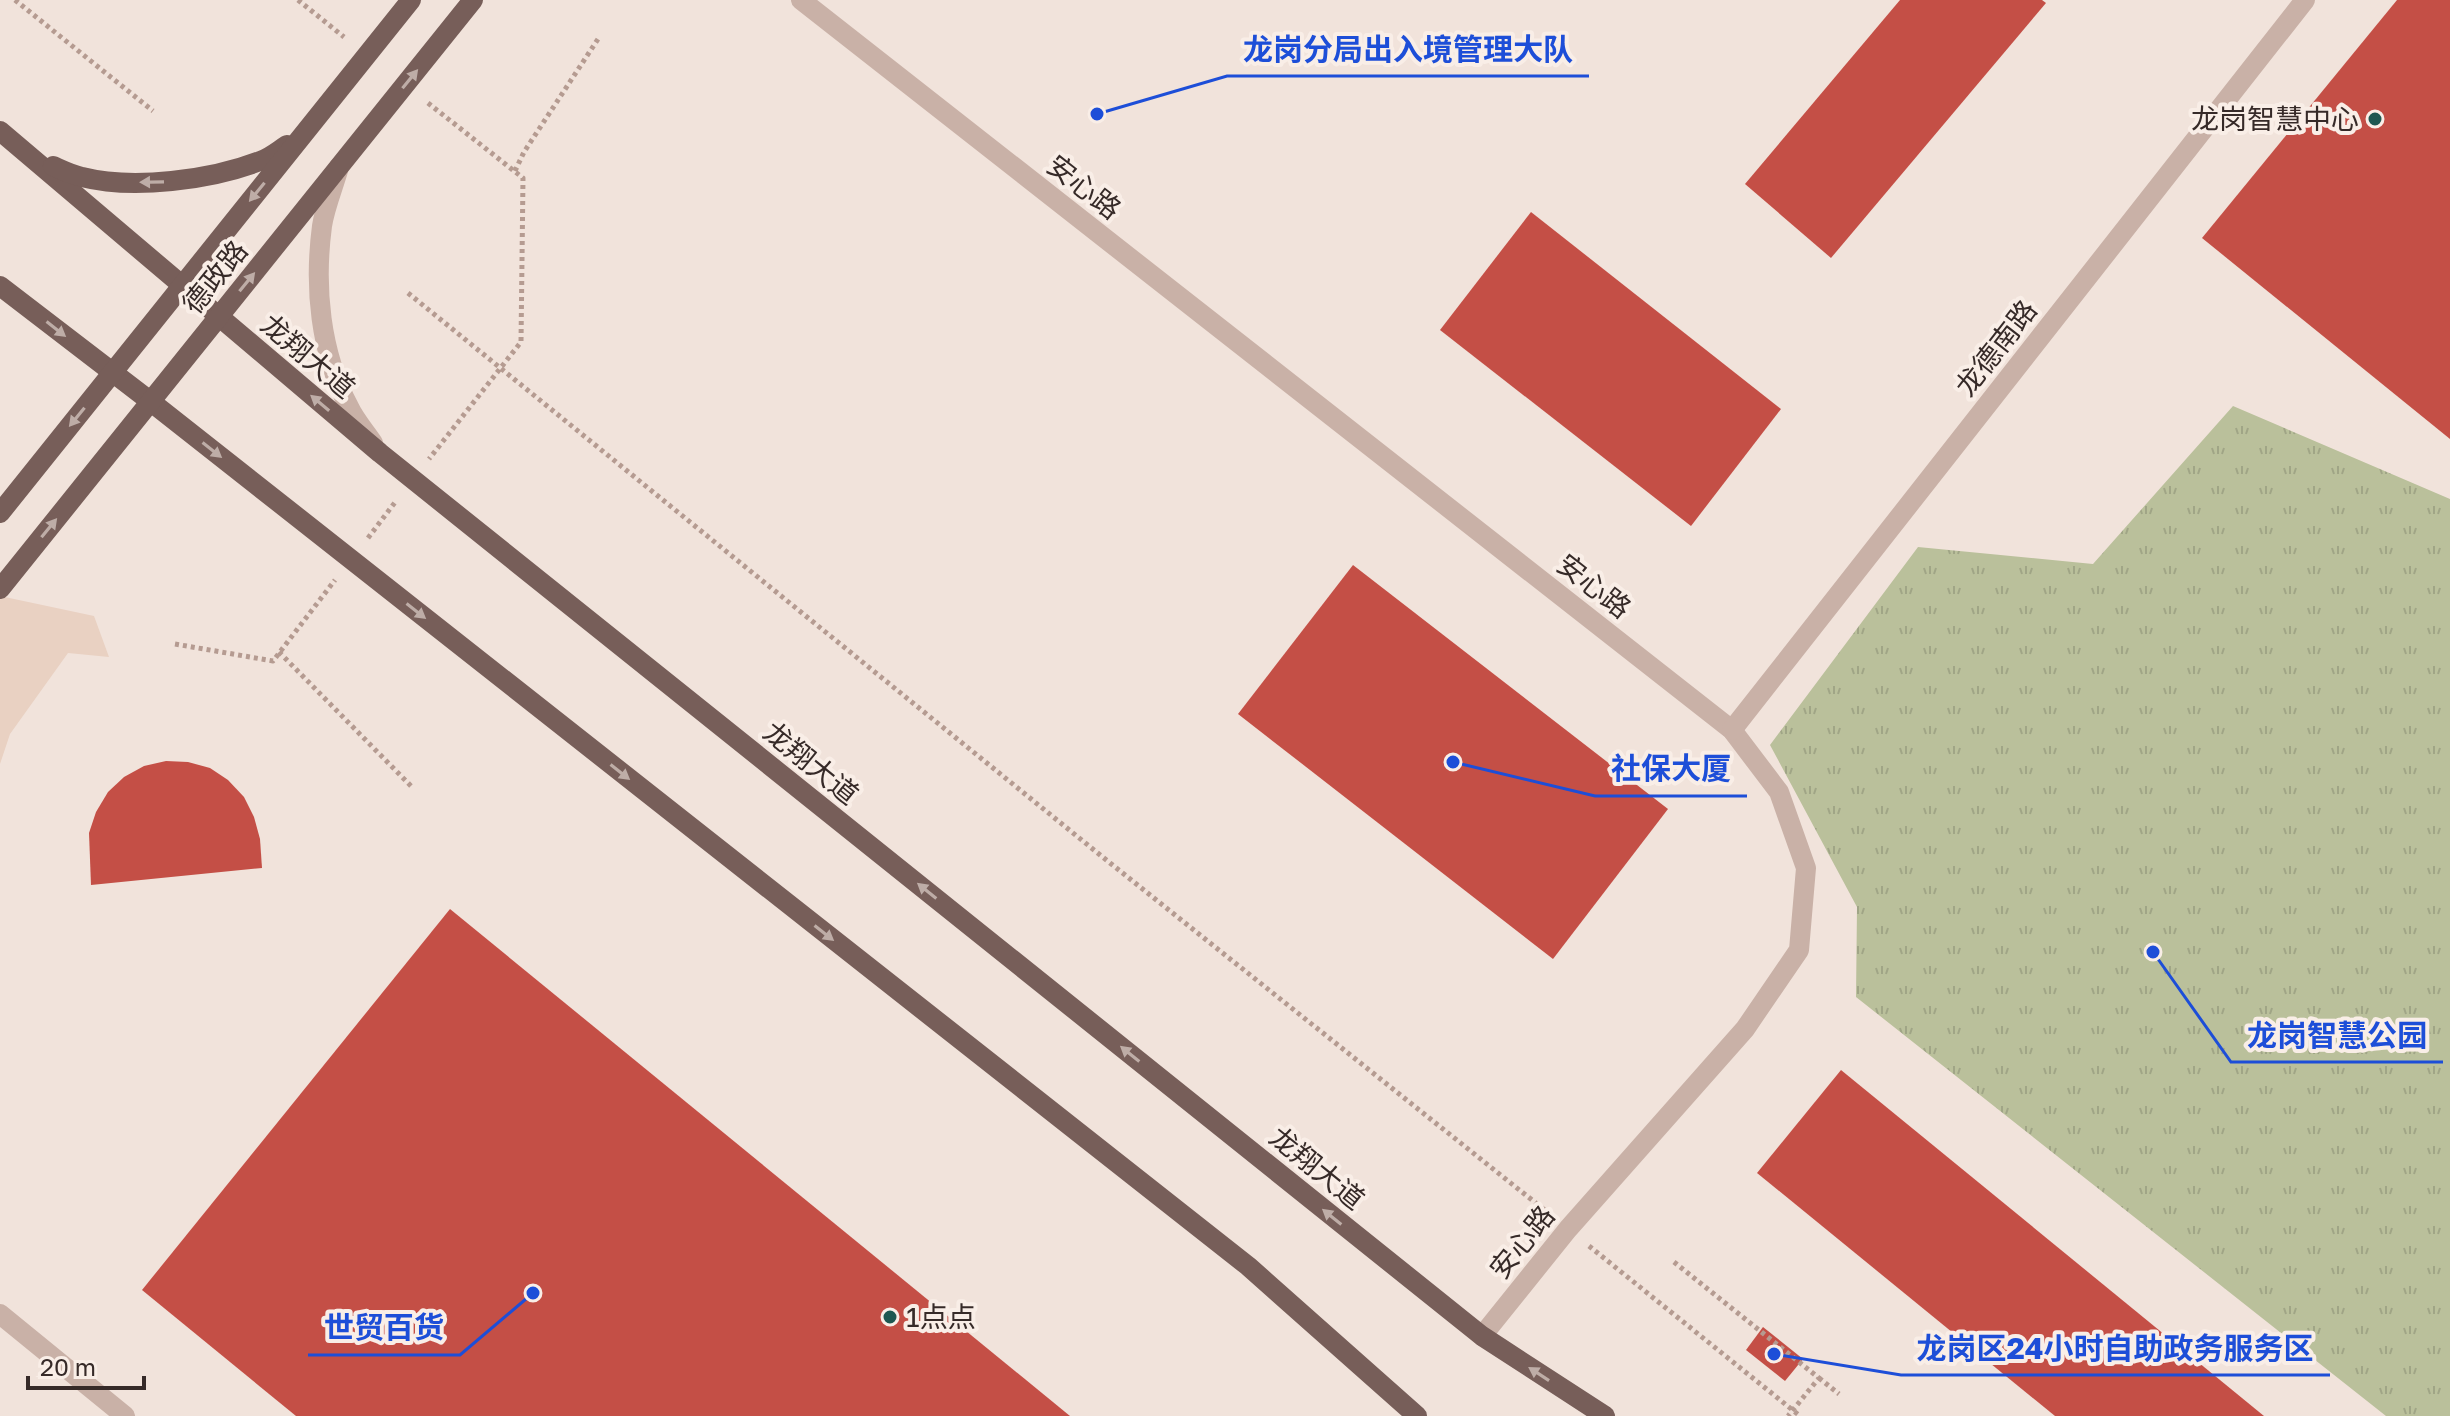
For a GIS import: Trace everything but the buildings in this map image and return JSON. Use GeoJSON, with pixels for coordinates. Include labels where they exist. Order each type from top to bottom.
{"type":"FeatureCollection","features":[{"type":"Feature","properties":{"kind":"main road","name":"德政路"},"geometry":{"type":"LineString","coordinates":[[0,513],[411,0]]}},
{"type":"Feature","properties":{"kind":"main road","name":"德政路"},"geometry":{"type":"LineString","coordinates":[[0,589],[473,0]]}},
{"type":"Feature","properties":{"kind":"main road","name":"龙翔大道"},"geometry":{"type":"LineString","coordinates":[[0,131],[380,453],[1482,1336],[1605,1416]]}},
{"type":"Feature","properties":{"kind":"main road"},"geometry":{"type":"LineString","coordinates":[[36,159],[82,177],[166,182],[219,173],[263,160],[304,134]]}},
{"type":"Feature","properties":{"kind":"main road"},"geometry":{"type":"LineString","coordinates":[[0,286],[1248,1266],[1417,1416]]}},
{"type":"Feature","properties":{"kind":"street","name":"安心路"},"geometry":{"type":"LineString","coordinates":[[801,0],[1732,730],[1779,792],[1806,868],[1799,950],[1745,1029],[1568,1229],[1482,1336]]}},
{"type":"Feature","properties":{"kind":"street","name":"龙德南路"},"geometry":{"type":"LineString","coordinates":[[1732,730],[2305,0]]}},
{"type":"Feature","properties":{"kind":"street"},"geometry":{"type":"LineString","coordinates":[[339,167],[322,223],[320,309],[331,363],[349,408],[380,453]]}},
{"type":"Feature","properties":{"kind":"street"},"geometry":{"type":"LineString","coordinates":[[0,1314],[125,1416]]}},
{"type":"Feature","properties":{"kind":"path"},"geometry":{"type":"LineString","coordinates":[[15,0],[153,111]]}},
{"type":"Feature","properties":{"kind":"path"},"geometry":{"type":"LineString","coordinates":[[298,0],[346,38]]}},
{"type":"Feature","properties":{"kind":"path"},"geometry":{"type":"LineString","coordinates":[[515,171],[524,152],[598,39]]}},
{"type":"Feature","properties":{"kind":"path"},"geometry":{"type":"LineString","coordinates":[[418,95],[523,178],[521,342],[424,466]]}},
{"type":"Feature","properties":{"kind":"path"},"geometry":{"type":"LineString","coordinates":[[408,293],[1098,853],[1800,1416]]}},
{"type":"Feature","properties":{"kind":"path"},"geometry":{"type":"LineString","coordinates":[[366,540],[405,491]]}},
{"type":"Feature","properties":{"kind":"path"},"geometry":{"type":"LineString","coordinates":[[175,644],[273,661],[337,578]]}},
{"type":"Feature","properties":{"kind":"path"},"geometry":{"type":"LineString","coordinates":[[279,652],[411,786]]}},
{"type":"Feature","properties":{"kind":"path"},"geometry":{"type":"LineString","coordinates":[[1674,1262],[1839,1394]]}},
{"type":"Feature","properties":{"kind":"path"},"geometry":{"type":"LineString","coordinates":[[1788,1416],[1819,1378]]}},
{"type":"Feature","properties":{"kind":"green space"},"geometry":{"type":"Polygon","coordinates":[[[2233,406],[2450,499],[2450,1416],[2386,1416],[1856,997],[1857,907],[1770,745],[1918,547],[2093,564],[2233,406]]]}},
{"type":"Feature","properties":{"kind":"shaded area"},"geometry":{"type":"Polygon","coordinates":[[[0,596],[94,616],[109,657],[68,653],[10,734],[0,764],[0,596]]]}},
{"type":"Feature","properties":{"kind":"place","name":"龙岗分局出入境管理大队"},"geometry":{"type":"Point","coordinates":[1097,114]}},
{"type":"Feature","properties":{"kind":"place","name":"龙岗智慧中心"},"geometry":{"type":"Point","coordinates":[2375,119]}},
{"type":"Feature","properties":{"kind":"place","name":"社保大厦"},"geometry":{"type":"Point","coordinates":[1453,762]}},
{"type":"Feature","properties":{"kind":"place","name":"龙岗智慧公园"},"geometry":{"type":"Point","coordinates":[2153,952]}},
{"type":"Feature","properties":{"kind":"place","name":"世贸百货"},"geometry":{"type":"Point","coordinates":[533,1293]}},
{"type":"Feature","properties":{"kind":"place","name":"1点点"},"geometry":{"type":"Point","coordinates":[890,1317]}},
{"type":"Feature","properties":{"kind":"place","name":"龙岗区24小时自助政务服务区"},"geometry":{"type":"Point","coordinates":[1774,1354]}}]}
